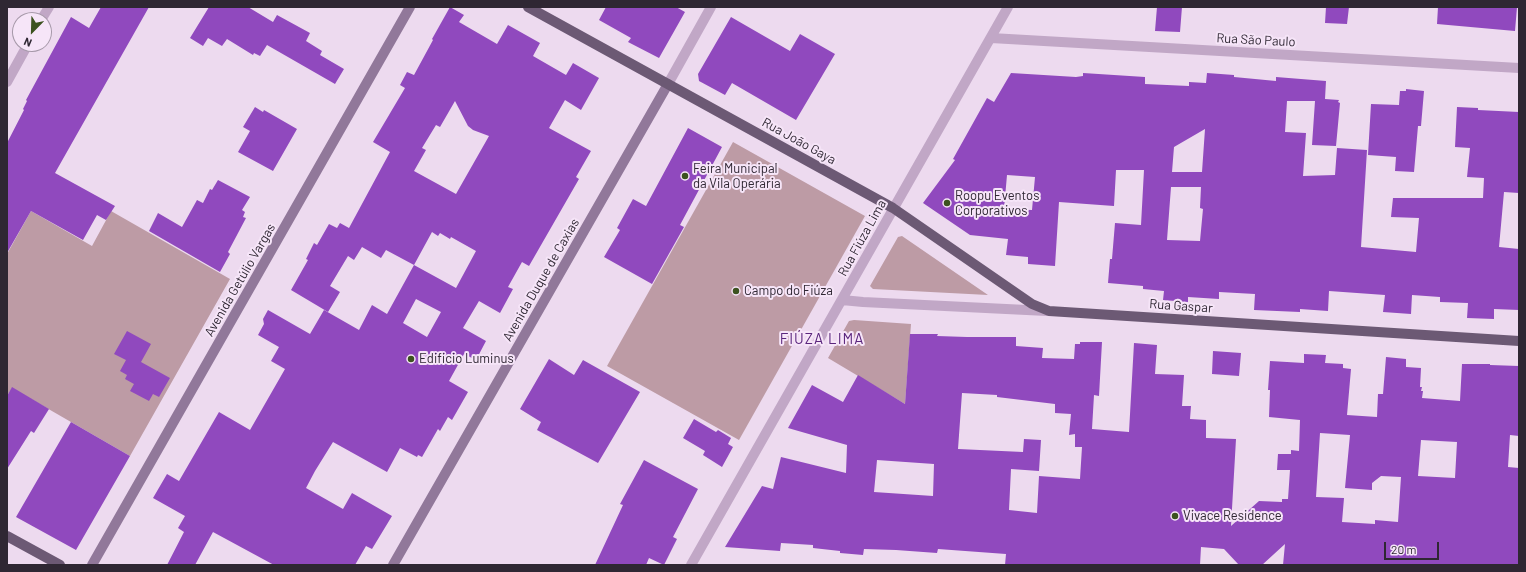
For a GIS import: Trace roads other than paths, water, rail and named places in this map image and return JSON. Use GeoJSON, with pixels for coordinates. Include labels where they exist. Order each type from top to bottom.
{"type":"FeatureCollection","features":[{"type":"Feature","properties":{"kind":"main road","name":"Rua João Gaya"},"geometry":{"type":"LineString","coordinates":[[528,7],[893,208],[1032,304],[1049,311]]}},
{"type":"Feature","properties":{"kind":"main road","name":"Rua Gaspar"},"geometry":{"type":"LineString","coordinates":[[1049,311],[1519,341]]}},
{"type":"Feature","properties":{"kind":"main road"},"geometry":{"type":"LineString","coordinates":[[7,536],[60,565]]}},
{"type":"Feature","properties":{"kind":"street","name":"Avenida Getúlio Vargas"},"geometry":{"type":"LineString","coordinates":[[92,565],[410,7]]}},
{"type":"Feature","properties":{"kind":"street","name":"Avenida Duque de Caxias"},"geometry":{"type":"LineString","coordinates":[[393,565],[711,7]]}},
{"type":"Feature","properties":{"kind":"street","name":"Rua Fiúza Lima"},"geometry":{"type":"LineString","coordinates":[[691,565],[1008,7]]}},
{"type":"Feature","properties":{"kind":"street","name":"Rua São Paulo"},"geometry":{"type":"LineString","coordinates":[[991,38],[1519,68]]}},
{"type":"Feature","properties":{"kind":"street"},"geometry":{"type":"LineString","coordinates":[[7,82],[24,52]]}},
{"type":"Feature","properties":{"kind":"street","name":"Rua Gaspar"},"geometry":{"type":"LineString","coordinates":[[842,300],[1049,311]]}},
{"type":"Feature","properties":{"kind":"place","name":"Feira Municipal da Vila Operária"},"geometry":{"type":"Point","coordinates":[685,176]}},
{"type":"Feature","properties":{"kind":"place","name":"Roopu Eventos Corporativos"},"geometry":{"type":"Point","coordinates":[947,203]}},
{"type":"Feature","properties":{"kind":"place","name":"Campo do Fiúza"},"geometry":{"type":"Point","coordinates":[736,291]}},
{"type":"Feature","properties":{"kind":"place","name":"Edificio Luminus"},"geometry":{"type":"Point","coordinates":[411,359]}},
{"type":"Feature","properties":{"kind":"place","name":"Vivace Residence"},"geometry":{"type":"Point","coordinates":[1175,516]}},
{"type":"Feature","properties":{"kind":"district","name":"FIÚZA LIMA"},"geometry":{"type":"Point","coordinates":[822,339]}}]}
